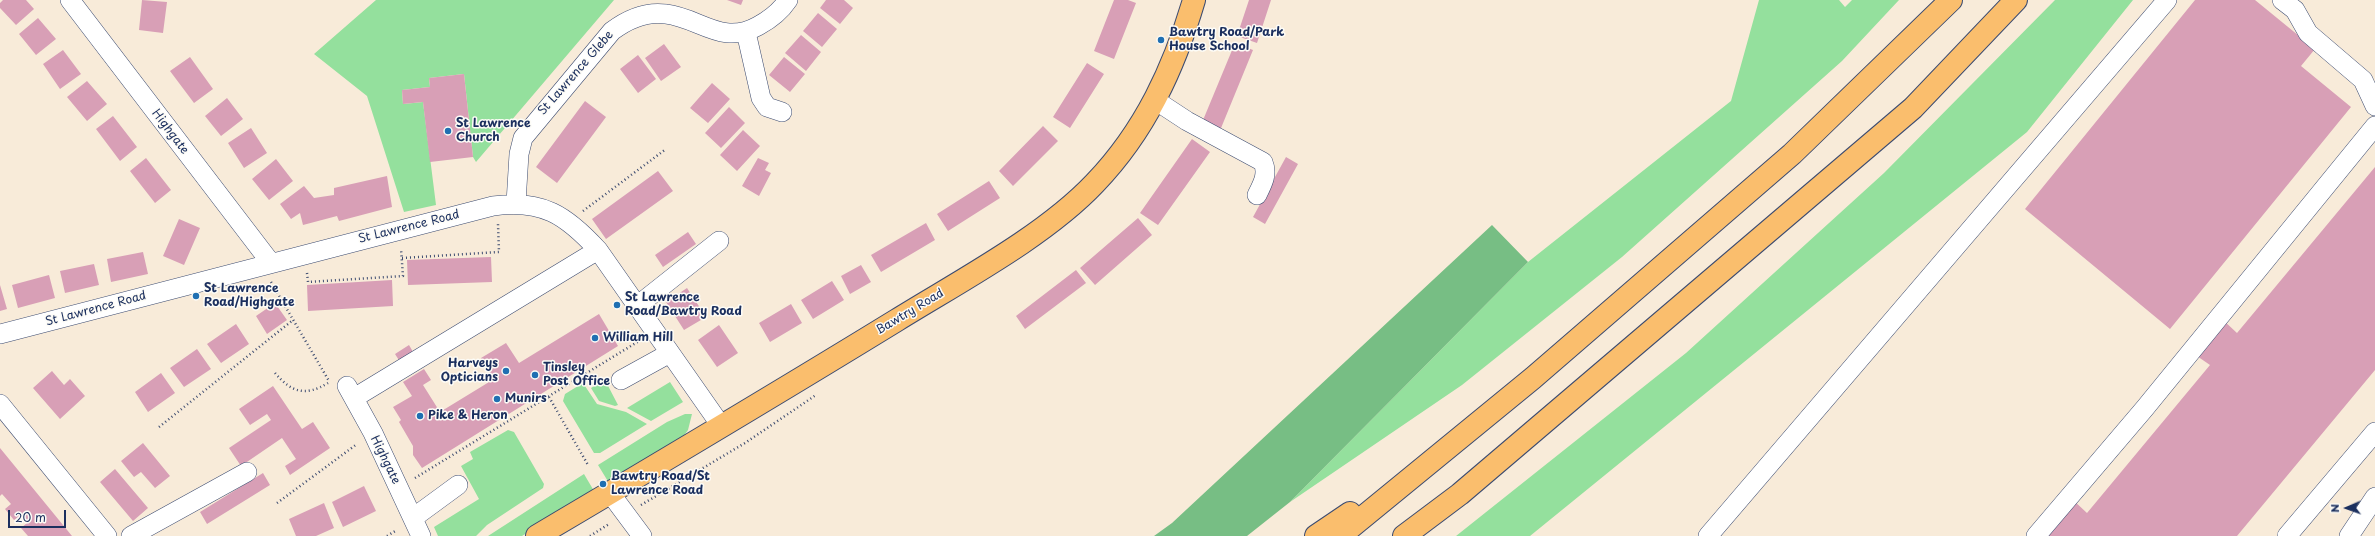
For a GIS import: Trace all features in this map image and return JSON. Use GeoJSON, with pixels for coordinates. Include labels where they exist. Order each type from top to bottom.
{"type":"FeatureCollection","features":[{"type":"Feature","properties":{"kind":"main road","name":"Bawtry Road"},"geometry":{"type":"LineString","coordinates":[[536,536],[722,427],[959,282],[1061,214],[1095,183],[1146,117],[1180,45],[1194,0]]}},
{"type":"Feature","properties":{"kind":"main road"},"geometry":{"type":"LineString","coordinates":[[1340,536],[1533,378],[1792,154],[1951,0]]}},
{"type":"Feature","properties":{"kind":"main road"},"geometry":{"type":"LineString","coordinates":[[1404,536],[1460,494],[1913,108],[2016,0]]}},
{"type":"Feature","properties":{"kind":"main road"},"geometry":{"type":"LineString","coordinates":[[1316,536],[1468,431]]}},
{"type":"Feature","properties":{"kind":"main road"},"geometry":{"type":"LineString","coordinates":[[1409,536],[1428,518]]}},
{"type":"Feature","properties":{"kind":"street","name":"St Lawrence Glebe"},"geometry":{"type":"LineString","coordinates":[[507,204],[523,138],[618,26],[636,17],[650,13],[667,14],[717,31],[732,34],[746,32],[781,10],[788,0]]}},
{"type":"Feature","properties":{"kind":"street"},"geometry":{"type":"LineString","coordinates":[[1708,536],[2167,0]]}},
{"type":"Feature","properties":{"kind":"street"},"geometry":{"type":"LineString","coordinates":[[2282,0],[2295,10],[2308,33],[2363,80],[2375,106]]}},
{"type":"Feature","properties":{"kind":"street","name":"Highgate"},"geometry":{"type":"LineString","coordinates":[[75,2],[266,265]]}},
{"type":"Feature","properties":{"kind":"street"},"geometry":{"type":"LineString","coordinates":[[746,32],[761,98],[767,107],[782,112]]}},
{"type":"Feature","properties":{"kind":"street"},"geometry":{"type":"LineString","coordinates":[[1155,100],[1187,121],[1263,162],[1266,169],[1265,177],[1257,194]]}},
{"type":"Feature","properties":{"kind":"street"},"geometry":{"type":"LineString","coordinates":[[2036,536],[2145,408],[2375,126]]}},
{"type":"Feature","properties":{"kind":"street","name":"St Lawrence Road"},"geometry":{"type":"LineString","coordinates":[[0,334],[306,254],[507,204],[541,207],[560,215],[569,221],[579,229],[598,250],[722,427]]}},
{"type":"Feature","properties":{"kind":"street"},"geometry":{"type":"LineString","coordinates":[[638,306],[719,241]]}},
{"type":"Feature","properties":{"kind":"street"},"geometry":{"type":"LineString","coordinates":[[344,389],[598,250]]}},
{"type":"Feature","properties":{"kind":"street"},"geometry":{"type":"LineString","coordinates":[[621,380],[670,353]]}},
{"type":"Feature","properties":{"kind":"street","name":"Highgate"},"geometry":{"type":"LineString","coordinates":[[344,389],[373,433],[421,536]]}},
{"type":"Feature","properties":{"kind":"street"},"geometry":{"type":"LineString","coordinates":[[0,404],[107,536]]}},
{"type":"Feature","properties":{"kind":"street"},"geometry":{"type":"LineString","coordinates":[[2287,536],[2375,432]]}},
{"type":"Feature","properties":{"kind":"street"},"geometry":{"type":"LineString","coordinates":[[132,536],[247,472]]}},
{"type":"Feature","properties":{"kind":"street"},"geometry":{"type":"LineString","coordinates":[[413,518],[458,486]]}},
{"type":"Feature","properties":{"kind":"street"},"geometry":{"type":"LineString","coordinates":[[610,493],[642,536]]}},
{"type":"Feature","properties":{"kind":"street"},"geometry":{"type":"LineString","coordinates":[[2349,536],[2375,497]]}},
{"type":"Feature","properties":{"kind":"path"},"geometry":{"type":"LineString","coordinates":[[569,221],[666,149]]}},
{"type":"Feature","properties":{"kind":"path"},"geometry":{"type":"LineString","coordinates":[[402,258],[499,252],[507,204]]}},
{"type":"Feature","properties":{"kind":"path"},"geometry":{"type":"LineString","coordinates":[[306,254],[308,282],[403,276],[400,230]]}},
{"type":"Feature","properties":{"kind":"path"},"geometry":{"type":"LineString","coordinates":[[266,265],[293,320],[344,389]]}},
{"type":"Feature","properties":{"kind":"path"},"geometry":{"type":"LineString","coordinates":[[159,427],[293,320]]}},
{"type":"Feature","properties":{"kind":"path"},"geometry":{"type":"LineString","coordinates":[[399,489],[655,331]]}},
{"type":"Feature","properties":{"kind":"path"},"geometry":{"type":"LineString","coordinates":[[275,373],[285,385],[295,391],[344,389]]}},
{"type":"Feature","properties":{"kind":"path"},"geometry":{"type":"LineString","coordinates":[[590,536],[745,442],[818,394],[820,389]]}},
{"type":"Feature","properties":{"kind":"path"},"geometry":{"type":"LineString","coordinates":[[550,397],[588,465]]}},
{"type":"Feature","properties":{"kind":"path"},"geometry":{"type":"LineString","coordinates":[[277,503],[373,433]]}},
{"type":"Feature","properties":{"kind":"green space"},"geometry":{"type":"Polygon","coordinates":[[[376,0],[614,0],[476,162],[473,157],[464,74],[429,78],[430,87],[402,90],[403,104],[423,102],[436,205],[404,212],[367,96],[314,54],[376,0]]]}},
{"type":"Feature","properties":{"kind":"green space"},"geometry":{"type":"Polygon","coordinates":[[[1759,0],[1839,0],[1845,7],[1852,0],[1899,0],[1842,61],[1622,257],[1462,385],[1290,502],[1528,262],[1731,101],[1759,0]]]}},
{"type":"Feature","properties":{"kind":"green space"},"geometry":{"type":"Polygon","coordinates":[[[2055,0],[2133,0],[2027,132],[1530,536],[1456,536],[1686,353],[1884,173],[2055,0]]]}},
{"type":"Feature","properties":{"kind":"green space"},"geometry":{"type":"Polygon","coordinates":[[[1492,225],[1528,262],[1290,502],[1247,536],[1154,536],[1172,523],[1492,225]]]}},
{"type":"Feature","properties":{"kind":"green space"},"geometry":{"type":"Polygon","coordinates":[[[605,380],[618,405],[615,406],[599,401],[591,388],[605,380]]]}},
{"type":"Feature","properties":{"kind":"green space"},"geometry":{"type":"Polygon","coordinates":[[[670,382],[683,402],[651,421],[627,408],[670,382]]]}},
{"type":"Feature","properties":{"kind":"green space"},"geometry":{"type":"Polygon","coordinates":[[[583,383],[597,404],[626,412],[647,424],[600,453],[594,453],[563,401],[565,394],[583,383]]]}},
{"type":"Feature","properties":{"kind":"green space"},"geometry":{"type":"Polygon","coordinates":[[[685,414],[692,414],[688,430],[683,437],[609,483],[598,465],[667,422],[685,414]]]}},
{"type":"Feature","properties":{"kind":"green space"},"geometry":{"type":"Polygon","coordinates":[[[508,430],[514,432],[544,484],[543,488],[487,525],[476,536],[438,536],[434,527],[479,499],[461,466],[473,459],[470,452],[508,430]]]}},
{"type":"Feature","properties":{"kind":"green space"},"geometry":{"type":"Polygon","coordinates":[[[584,474],[594,491],[522,536],[488,536],[584,474]]]}},
{"type":"Feature","properties":{"kind":"building"},"geometry":{"type":"Polygon","coordinates":[[[3,0],[26,0],[34,9],[16,25],[0,8],[0,3],[3,0]]]}},
{"type":"Feature","properties":{"kind":"building"},"geometry":{"type":"Polygon","coordinates":[[[142,0],[167,2],[163,33],[139,30],[142,0]]]}},
{"type":"Feature","properties":{"kind":"building"},"geometry":{"type":"Polygon","coordinates":[[[727,0],[743,0],[741,5],[727,0]]]}},
{"type":"Feature","properties":{"kind":"building"},"geometry":{"type":"Polygon","coordinates":[[[826,0],[844,0],[853,8],[840,24],[820,8],[826,0]]]}},
{"type":"Feature","properties":{"kind":"building"},"geometry":{"type":"Polygon","coordinates":[[[1114,0],[1128,0],[1136,3],[1114,59],[1094,51],[1114,0]]]}},
{"type":"Feature","properties":{"kind":"building"},"geometry":{"type":"Polygon","coordinates":[[[1249,0],[1271,0],[1257,43],[1237,36],[1249,0]]]}},
{"type":"Feature","properties":{"kind":"building"},"geometry":{"type":"Polygon","coordinates":[[[2195,0],[2255,0],[2315,49],[2301,66],[2351,107],[2170,329],[2025,209],[2195,0]]]}},
{"type":"Feature","properties":{"kind":"building"},"geometry":{"type":"Polygon","coordinates":[[[818,13],[837,29],[822,47],[803,31],[818,13]]]}},
{"type":"Feature","properties":{"kind":"building"},"geometry":{"type":"Polygon","coordinates":[[[38,18],[56,39],[36,55],[19,34],[38,18]]]}},
{"type":"Feature","properties":{"kind":"building"},"geometry":{"type":"Polygon","coordinates":[[[801,35],[821,52],[806,71],[785,53],[801,35]]]}},
{"type":"Feature","properties":{"kind":"building"},"geometry":{"type":"Polygon","coordinates":[[[1235,43],[1253,50],[1219,133],[1201,125],[1235,43]]]}},
{"type":"Feature","properties":{"kind":"building"},"geometry":{"type":"Polygon","coordinates":[[[664,44],[681,67],[661,81],[645,58],[664,44]]]}},
{"type":"Feature","properties":{"kind":"building"},"geometry":{"type":"Polygon","coordinates":[[[63,50],[81,74],[60,89],[43,64],[63,50]]]}},
{"type":"Feature","properties":{"kind":"building"},"geometry":{"type":"Polygon","coordinates":[[[638,55],[656,79],[638,93],[620,69],[638,55]]]}},
{"type":"Feature","properties":{"kind":"building"},"geometry":{"type":"Polygon","coordinates":[[[190,57],[213,89],[194,103],[170,71],[190,57]]]}},
{"type":"Feature","properties":{"kind":"building"},"geometry":{"type":"Polygon","coordinates":[[[784,57],[805,74],[790,92],[769,75],[784,57]]]}},
{"type":"Feature","properties":{"kind":"building"},"geometry":{"type":"Polygon","coordinates":[[[1087,63],[1104,74],[1070,128],[1053,117],[1087,63]]]}},
{"type":"Feature","properties":{"kind":"building","name":"St Lawrence Church"},"geometry":{"type":"Polygon","coordinates":[[[464,74],[473,157],[430,162],[423,102],[403,104],[402,90],[430,87],[429,78],[464,74]]]}},
{"type":"Feature","properties":{"kind":"building"},"geometry":{"type":"Polygon","coordinates":[[[87,81],[107,104],[87,121],[67,97],[87,81]]]}},
{"type":"Feature","properties":{"kind":"building"},"geometry":{"type":"Polygon","coordinates":[[[712,83],[730,99],[708,123],[690,108],[712,83]]]}},
{"type":"Feature","properties":{"kind":"building"},"geometry":{"type":"Polygon","coordinates":[[[227,98],[243,119],[221,136],[205,116],[227,98]]]}},
{"type":"Feature","properties":{"kind":"building"},"geometry":{"type":"Polygon","coordinates":[[[585,101],[606,117],[557,183],[536,167],[585,101]]]}},
{"type":"Feature","properties":{"kind":"building"},"geometry":{"type":"Polygon","coordinates":[[[729,107],[745,123],[721,148],[705,133],[729,107]]]}},
{"type":"Feature","properties":{"kind":"building"},"geometry":{"type":"Polygon","coordinates":[[[113,116],[137,147],[120,161],[96,129],[113,116]]]}},
{"type":"Feature","properties":{"kind":"building"},"geometry":{"type":"Polygon","coordinates":[[[1043,126],[1058,141],[1013,186],[999,171],[1043,126]]]}},
{"type":"Feature","properties":{"kind":"building"},"geometry":{"type":"Polygon","coordinates":[[[251,128],[267,153],[244,168],[228,143],[251,128]]]}},
{"type":"Feature","properties":{"kind":"building"},"geometry":{"type":"Polygon","coordinates":[[[743,130],[760,146],[737,171],[720,155],[743,130]]]}},
{"type":"Feature","properties":{"kind":"building"},"geometry":{"type":"Polygon","coordinates":[[[1192,139],[1210,152],[1158,225],[1140,213],[1192,139]]]}},
{"type":"Feature","properties":{"kind":"building"},"geometry":{"type":"Polygon","coordinates":[[[1286,157],[1298,164],[1265,224],[1253,217],[1286,157]]]}},
{"type":"Feature","properties":{"kind":"building"},"geometry":{"type":"Polygon","coordinates":[[[146,158],[171,190],[155,203],[130,171],[146,158]]]}},
{"type":"Feature","properties":{"kind":"building"},"geometry":{"type":"Polygon","coordinates":[[[758,158],[769,163],[765,170],[771,173],[759,196],[742,186],[758,158]]]}},
{"type":"Feature","properties":{"kind":"building"},"geometry":{"type":"Polygon","coordinates":[[[276,159],[293,181],[269,200],[252,179],[276,159]]]}},
{"type":"Feature","properties":{"kind":"building"},"geometry":{"type":"Polygon","coordinates":[[[2375,167],[2375,370],[2237,536],[2040,536],[2072,499],[2087,513],[2210,365],[2194,354],[2222,319],[2237,333],[2375,167]]]}},
{"type":"Feature","properties":{"kind":"building"},"geometry":{"type":"Polygon","coordinates":[[[658,171],[673,191],[606,239],[592,219],[658,171]]]}},
{"type":"Feature","properties":{"kind":"building"},"geometry":{"type":"Polygon","coordinates":[[[387,176],[392,207],[339,221],[337,216],[303,225],[300,213],[291,219],[280,204],[304,186],[314,198],[334,195],[334,188],[387,176]]]}},
{"type":"Feature","properties":{"kind":"building"},"geometry":{"type":"Polygon","coordinates":[[[989,181],[1000,198],[948,231],[937,214],[989,181]]]}},
{"type":"Feature","properties":{"kind":"building"},"geometry":{"type":"Polygon","coordinates":[[[1138,218],[1152,235],[1095,285],[1080,268],[1138,218]]]}},
{"type":"Feature","properties":{"kind":"building"},"geometry":{"type":"Polygon","coordinates":[[[179,219],[200,228],[184,265],[163,256],[179,219]]]}},
{"type":"Feature","properties":{"kind":"building"},"geometry":{"type":"Polygon","coordinates":[[[926,223],[935,240],[881,272],[871,255],[926,223]]]}},
{"type":"Feature","properties":{"kind":"building"},"geometry":{"type":"Polygon","coordinates":[[[688,232],[696,244],[663,267],[655,255],[688,232]]]}},
{"type":"Feature","properties":{"kind":"building"},"geometry":{"type":"Polygon","coordinates":[[[143,252],[148,274],[111,282],[107,259],[143,252]]]}},
{"type":"Feature","properties":{"kind":"building"},"geometry":{"type":"Polygon","coordinates":[[[491,257],[492,282],[408,285],[407,260],[491,257]]]}},
{"type":"Feature","properties":{"kind":"building"},"geometry":{"type":"Polygon","coordinates":[[[94,264],[99,285],[65,293],[60,271],[94,264]]]}},
{"type":"Feature","properties":{"kind":"building"},"geometry":{"type":"Polygon","coordinates":[[[861,265],[871,282],[850,294],[841,276],[861,265]]]}},
{"type":"Feature","properties":{"kind":"building"},"geometry":{"type":"Polygon","coordinates":[[[1076,270],[1086,283],[1025,329],[1016,316],[1076,270]]]}},
{"type":"Feature","properties":{"kind":"building"},"geometry":{"type":"Polygon","coordinates":[[[49,275],[55,298],[18,308],[12,285],[49,275]]]}},
{"type":"Feature","properties":{"kind":"building"},"geometry":{"type":"Polygon","coordinates":[[[392,280],[393,306],[308,311],[307,285],[392,280]]]}},
{"type":"Feature","properties":{"kind":"building"},"geometry":{"type":"Polygon","coordinates":[[[832,281],[844,300],[813,319],[801,300],[832,281]]]}},
{"type":"Feature","properties":{"kind":"building"},"geometry":{"type":"Polygon","coordinates":[[[0,285],[7,309],[0,311],[0,285]]]}},
{"type":"Feature","properties":{"kind":"building"},"geometry":{"type":"Polygon","coordinates":[[[687,288],[706,317],[684,330],[666,302],[687,288]]]}},
{"type":"Feature","properties":{"kind":"building"},"geometry":{"type":"Polygon","coordinates":[[[275,303],[287,320],[267,334],[256,316],[275,303]]]}},
{"type":"Feature","properties":{"kind":"building"},"geometry":{"type":"Polygon","coordinates":[[[791,304],[802,323],[770,342],[759,323],[791,304]]]}},
{"type":"Feature","properties":{"kind":"building"},"geometry":{"type":"Polygon","coordinates":[[[599,314],[618,346],[422,468],[413,455],[413,446],[399,422],[401,420],[393,407],[412,396],[403,382],[424,369],[431,380],[423,385],[440,412],[494,379],[481,358],[506,343],[519,363],[599,314]]]}},
{"type":"Feature","properties":{"kind":"building"},"geometry":{"type":"Polygon","coordinates":[[[236,324],[249,344],[221,363],[207,344],[236,324]]]}},
{"type":"Feature","properties":{"kind":"building"},"geometry":{"type":"Polygon","coordinates":[[[719,325],[738,353],[717,367],[698,340],[719,325]]]}},
{"type":"Feature","properties":{"kind":"building"},"geometry":{"type":"Polygon","coordinates":[[[409,345],[416,357],[402,365],[395,354],[409,345]]]}},
{"type":"Feature","properties":{"kind":"building"},"geometry":{"type":"Polygon","coordinates":[[[197,349],[211,369],[184,387],[170,368],[197,349]]]}},
{"type":"Feature","properties":{"kind":"building"},"geometry":{"type":"Polygon","coordinates":[[[52,371],[64,385],[70,379],[85,396],[60,419],[33,388],[52,371]]]}},
{"type":"Feature","properties":{"kind":"building"},"geometry":{"type":"Polygon","coordinates":[[[161,373],[175,393],[148,412],[135,392],[161,373]]]}},
{"type":"Feature","properties":{"kind":"building"},"geometry":{"type":"Polygon","coordinates":[[[273,386],[302,429],[313,422],[330,448],[290,475],[285,466],[296,459],[282,438],[241,466],[229,448],[271,420],[267,414],[250,425],[239,409],[273,386]]]}},
{"type":"Feature","properties":{"kind":"building"},"geometry":{"type":"Polygon","coordinates":[[[143,443],[170,476],[155,488],[141,472],[134,477],[121,461],[143,443]]]}},
{"type":"Feature","properties":{"kind":"building"},"geometry":{"type":"Polygon","coordinates":[[[0,448],[72,536],[28,536],[21,528],[27,523],[21,515],[14,520],[5,509],[11,504],[2,494],[0,496],[0,448]]]}},
{"type":"Feature","properties":{"kind":"building"},"geometry":{"type":"Polygon","coordinates":[[[115,469],[148,508],[133,521],[100,482],[115,469]]]}},
{"type":"Feature","properties":{"kind":"building"},"geometry":{"type":"Polygon","coordinates":[[[263,473],[270,485],[207,524],[200,512],[263,473]]]}},
{"type":"Feature","properties":{"kind":"building"},"geometry":{"type":"Polygon","coordinates":[[[364,486],[376,511],[343,527],[332,502],[364,486]]]}},
{"type":"Feature","properties":{"kind":"building"},"geometry":{"type":"Polygon","coordinates":[[[324,503],[334,528],[316,536],[296,536],[289,519],[324,503]]]}},
{"type":"Feature","properties":{"kind":"place","name":"Bawtry Road/Park House School"},"geometry":{"type":"Point","coordinates":[1161,40]}},
{"type":"Feature","properties":{"kind":"place","name":"St Lawrence Church"},"geometry":{"type":"Point","coordinates":[448,131]}},
{"type":"Feature","properties":{"kind":"place","name":"St Lawrence Road/Highgate"},"geometry":{"type":"Point","coordinates":[196,296]}},
{"type":"Feature","properties":{"kind":"place","name":"St Lawrence Road/Bawtry Road"},"geometry":{"type":"Point","coordinates":[617,305]}},
{"type":"Feature","properties":{"kind":"place","name":"William Hill"},"geometry":{"type":"Point","coordinates":[595,338]}},
{"type":"Feature","properties":{"kind":"place","name":"Harveys Opticians"},"geometry":{"type":"Point","coordinates":[506,371]}},
{"type":"Feature","properties":{"kind":"place","name":"Tinsley Post Office"},"geometry":{"type":"Point","coordinates":[535,375]}},
{"type":"Feature","properties":{"kind":"place","name":"Munirs"},"geometry":{"type":"Point","coordinates":[497,399]}},
{"type":"Feature","properties":{"kind":"place","name":"Pike & Heron"},"geometry":{"type":"Point","coordinates":[420,416]}},
{"type":"Feature","properties":{"kind":"place","name":"Bawtry Road/St Lawrence Road"},"geometry":{"type":"Point","coordinates":[603,484]}}]}
